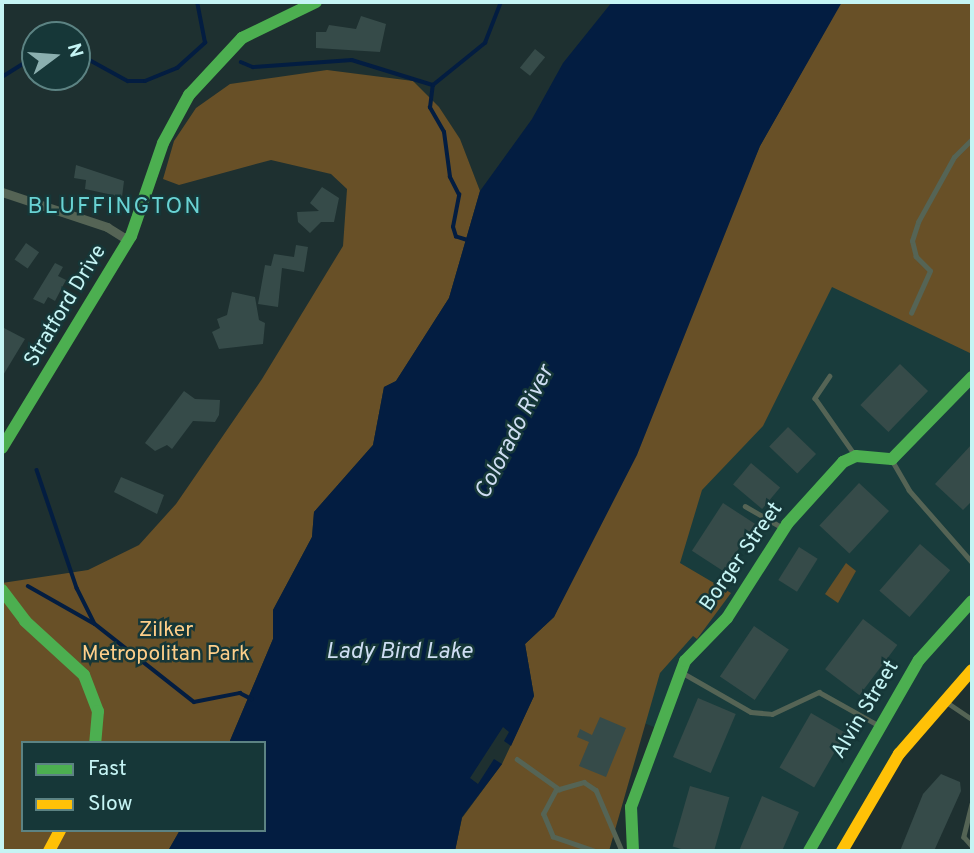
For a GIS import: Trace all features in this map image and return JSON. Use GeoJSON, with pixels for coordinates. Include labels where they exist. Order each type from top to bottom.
{"type":"FeatureCollection","features":[{"type":"Feature","properties":{"kind":"street","name":"Stratford Drive"},"geometry":{"type":"LineString","coordinates":[[2,448],[128,240],[163,143],[205,74],[242,38],[316,2]]}},
{"type":"Feature","properties":{"kind":"street"},"geometry":{"type":"LineString","coordinates":[[2,192],[107,227],[128,240]]}},
{"type":"Feature","properties":{"kind":"street"},"geometry":{"type":"LineString","coordinates":[[856,456],[892,459],[972,377]]}},
{"type":"Feature","properties":{"kind":"street","name":"Borger Street"},"geometry":{"type":"LineString","coordinates":[[633,851],[631,807],[678,670],[727,618],[784,529],[843,462],[856,456]]}},
{"type":"Feature","properties":{"kind":"street"},"geometry":{"type":"LineString","coordinates":[[2,590],[25,621],[84,675],[98,711],[95,741]]}},
{"type":"Feature","properties":{"kind":"street","name":"Alvin Street"},"geometry":{"type":"LineString","coordinates":[[809,851],[878,725],[919,660],[972,601]]}},
{"type":"Feature","properties":{"kind":"street"},"geometry":{"type":"LineString","coordinates":[[842,851],[875,789],[972,670]]}},
{"type":"Feature","properties":{"kind":"street"},"geometry":{"type":"LineString","coordinates":[[49,851],[59,832]]}},
{"type":"Feature","properties":{"kind":"lane"},"geometry":{"type":"LineString","coordinates":[[911,313],[930,271],[916,257],[912,241],[918,222],[954,157],[972,139]]}},
{"type":"Feature","properties":{"kind":"lane"},"geometry":{"type":"LineString","coordinates":[[830,376],[815,398],[856,456]]}},
{"type":"Feature","properties":{"kind":"lane"},"geometry":{"type":"LineString","coordinates":[[892,459],[909,489],[972,562]]}},
{"type":"Feature","properties":{"kind":"lane"},"geometry":{"type":"LineString","coordinates":[[745,506],[784,529]]}},
{"type":"Feature","properties":{"kind":"lane"},"geometry":{"type":"LineString","coordinates":[[678,670],[751,712],[772,713],[820,692],[878,725]]}},
{"type":"Feature","properties":{"kind":"lane"},"geometry":{"type":"LineString","coordinates":[[945,700],[972,719]]}},
{"type":"Feature","properties":{"kind":"lane"},"geometry":{"type":"LineString","coordinates":[[517,759],[559,789]]}},
{"type":"Feature","properties":{"kind":"lane"},"geometry":{"type":"LineString","coordinates":[[594,851],[553,836],[545,822],[548,799],[559,789],[584,782],[596,790],[622,851]]}},
{"type":"Feature","properties":{"kind":"lane"},"geometry":{"type":"LineString","coordinates":[[972,804],[964,837],[972,846]]}},
{"type":"Feature","properties":{"kind":"shaded area"},"geometry":{"type":"Polygon","coordinates":[[[972,2],[972,670],[928,719],[842,851],[633,851],[630,825],[656,728],[531,676],[760,146],[972,2]]]}},
{"type":"Feature","properties":{"kind":"green space"},"geometry":{"type":"Polygon","coordinates":[[[841,2],[972,2],[972,354],[832,287],[763,426],[702,490],[680,563],[731,593],[697,639],[693,636],[660,673],[609,851],[455,851],[462,818],[502,764],[534,696],[525,644],[554,617],[760,146],[841,2]]]}},
{"type":"Feature","properties":{"kind":"green space","name":"Zilker Metropolitan Park"},"geometry":{"type":"Polygon","coordinates":[[[327,70],[413,81],[439,107],[460,139],[480,191],[449,298],[396,381],[384,387],[373,445],[314,512],[312,537],[273,610],[273,639],[230,741],[21,741],[21,832],[179,832],[168,851],[2,851],[2,583],[88,570],[139,545],[176,504],[262,379],[343,246],[347,189],[331,174],[271,160],[179,185],[163,179],[174,141],[196,108],[230,84],[327,70]]]}},
{"type":"Feature","properties":{"kind":"green space"},"geometry":{"type":"Polygon","coordinates":[[[846,563],[856,571],[838,603],[825,594],[846,563]]]}},
{"type":"Feature","properties":{"kind":"water","name":"Lady Bird Lake"},"geometry":{"type":"Polygon","coordinates":[[[612,2],[842,2],[760,146],[637,455],[554,617],[525,644],[534,696],[511,746],[504,741],[509,732],[503,727],[470,778],[478,784],[494,759],[502,764],[462,817],[455,851],[168,851],[179,832],[266,832],[266,741],[230,741],[273,639],[273,610],[312,537],[314,512],[373,445],[384,387],[396,381],[449,298],[480,191],[532,119],[563,63],[612,2]]]}},
{"type":"Feature","properties":{"kind":"building"},"geometry":{"type":"Polygon","coordinates":[[[361,16],[386,24],[380,52],[316,48],[316,32],[326,32],[329,25],[356,29],[361,16]]]}},
{"type":"Feature","properties":{"kind":"building"},"geometry":{"type":"Polygon","coordinates":[[[535,49],[545,57],[530,76],[520,68],[535,49]]]}},
{"type":"Feature","properties":{"kind":"building"},"geometry":{"type":"Polygon","coordinates":[[[76,165],[124,181],[122,197],[85,189],[86,180],[74,178],[76,165]]]}},
{"type":"Feature","properties":{"kind":"building"},"geometry":{"type":"Polygon","coordinates":[[[322,187],[339,198],[334,222],[321,222],[310,233],[298,222],[297,212],[319,211],[310,203],[322,187]]]}},
{"type":"Feature","properties":{"kind":"building"},"geometry":{"type":"Polygon","coordinates":[[[26,243],[39,252],[28,269],[15,259],[26,243]]]}},
{"type":"Feature","properties":{"kind":"building"},"geometry":{"type":"Polygon","coordinates":[[[296,245],[308,247],[304,272],[282,268],[278,307],[258,304],[265,265],[271,266],[274,254],[294,257],[296,245]]]}},
{"type":"Feature","properties":{"kind":"building"},"geometry":{"type":"Polygon","coordinates":[[[55,263],[63,267],[58,276],[66,280],[55,301],[48,297],[44,304],[33,299],[55,263]]]}},
{"type":"Feature","properties":{"kind":"building"},"geometry":{"type":"Polygon","coordinates":[[[232,292],[255,297],[259,320],[265,323],[263,344],[219,349],[212,332],[220,328],[217,319],[227,315],[232,292]]]}},
{"type":"Feature","properties":{"kind":"building"},"geometry":{"type":"Polygon","coordinates":[[[2,327],[25,339],[2,377],[2,327]]]}},
{"type":"Feature","properties":{"kind":"building"},"geometry":{"type":"Polygon","coordinates":[[[900,364],[928,391],[888,432],[860,405],[900,364]]]}},
{"type":"Feature","properties":{"kind":"building"},"geometry":{"type":"Polygon","coordinates":[[[184,391],[195,399],[220,400],[219,415],[215,422],[193,421],[172,449],[167,445],[155,451],[145,443],[184,391]]]}},
{"type":"Feature","properties":{"kind":"building"},"geometry":{"type":"Polygon","coordinates":[[[788,427],[816,454],[797,474],[769,446],[788,427]]]}},
{"type":"Feature","properties":{"kind":"building"},"geometry":{"type":"Polygon","coordinates":[[[972,444],[972,501],[963,510],[935,484],[972,444]]]}},
{"type":"Feature","properties":{"kind":"building"},"geometry":{"type":"Polygon","coordinates":[[[751,463],[780,487],[762,509],[733,484],[751,463]]]}},
{"type":"Feature","properties":{"kind":"building"},"geometry":{"type":"Polygon","coordinates":[[[121,477],[164,495],[157,514],[114,492],[121,477]]]}},
{"type":"Feature","properties":{"kind":"building"},"geometry":{"type":"Polygon","coordinates":[[[859,483],[889,511],[849,553],[819,525],[859,483]]]}},
{"type":"Feature","properties":{"kind":"building"},"geometry":{"type":"Polygon","coordinates":[[[723,503],[755,524],[724,572],[692,551],[723,503]]]}},
{"type":"Feature","properties":{"kind":"building"},"geometry":{"type":"Polygon","coordinates":[[[920,544],[950,570],[910,617],[879,591],[920,544]]]}},
{"type":"Feature","properties":{"kind":"building"},"geometry":{"type":"Polygon","coordinates":[[[799,547],[818,559],[797,592],[778,580],[799,547]]]}},
{"type":"Feature","properties":{"kind":"building"},"geometry":{"type":"Polygon","coordinates":[[[863,619],[897,645],[859,695],[825,669],[863,619]]]}},
{"type":"Feature","properties":{"kind":"building"},"geometry":{"type":"Polygon","coordinates":[[[754,626],[789,649],[755,700],[720,677],[754,626]]]}},
{"type":"Feature","properties":{"kind":"building"},"geometry":{"type":"Polygon","coordinates":[[[698,698],[736,714],[711,773],[673,757],[698,698]]]}},
{"type":"Feature","properties":{"kind":"building"},"geometry":{"type":"Polygon","coordinates":[[[811,713],[846,733],[814,788],[780,768],[811,713]]]}},
{"type":"Feature","properties":{"kind":"building"},"geometry":{"type":"Polygon","coordinates":[[[600,717],[626,728],[606,777],[579,766],[589,742],[577,737],[580,729],[592,735],[600,717]]]}},
{"type":"Feature","properties":{"kind":"building"},"geometry":{"type":"Polygon","coordinates":[[[941,774],[960,782],[961,791],[934,851],[900,851],[923,794],[941,774]]]}},
{"type":"Feature","properties":{"kind":"building"},"geometry":{"type":"Polygon","coordinates":[[[690,786],[729,797],[714,851],[688,851],[673,847],[690,786]]]}},
{"type":"Feature","properties":{"kind":"building"},"geometry":{"type":"Polygon","coordinates":[[[762,796],[799,812],[782,851],[739,851],[762,796]]]}},
{"type":"Feature","properties":{"kind":"waterway"},"geometry":{"type":"LineString","coordinates":[[91,61],[128,81],[145,81],[177,68],[205,43],[197,2]]}},
{"type":"Feature","properties":{"kind":"waterway"},"geometry":{"type":"LineString","coordinates":[[466,240],[456,237],[453,227],[459,195],[450,177],[444,132],[430,108],[433,85],[485,43],[501,2]]}},
{"type":"Feature","properties":{"kind":"waterway"},"geometry":{"type":"LineString","coordinates":[[241,62],[253,67],[352,60],[433,85]]}},
{"type":"Feature","properties":{"kind":"waterway"},"geometry":{"type":"LineString","coordinates":[[2,77],[21,65]]}},
{"type":"Feature","properties":{"kind":"waterway"},"geometry":{"type":"LineString","coordinates":[[37,470],[77,588],[95,624],[194,702],[240,693],[252,699]]}},
{"type":"Feature","properties":{"kind":"waterway"},"geometry":{"type":"LineString","coordinates":[[28,586],[93,623]]}},
{"type":"Feature","properties":{"kind":"traffic: fast"},"geometry":{"type":"LineString","coordinates":[[2,448],[131,236],[163,143],[189,95],[242,38],[316,2]]}},
{"type":"Feature","properties":{"kind":"traffic: fast"},"geometry":{"type":"LineString","coordinates":[[633,851],[631,807],[685,661],[727,618],[787,524],[843,462],[856,456],[892,459],[972,377]]}},
{"type":"Feature","properties":{"kind":"traffic: fast"},"geometry":{"type":"LineString","coordinates":[[2,590],[25,621],[84,675],[98,711],[95,741]]}},
{"type":"Feature","properties":{"kind":"traffic: fast"},"geometry":{"type":"LineString","coordinates":[[809,851],[919,660],[972,601]]}},
{"type":"Feature","properties":{"kind":"traffic: slow"},"geometry":{"type":"LineString","coordinates":[[842,851],[899,754],[972,670]]}},
{"type":"Feature","properties":{"kind":"traffic: slow"},"geometry":{"type":"LineString","coordinates":[[49,851],[59,832]]}},
{"type":"Feature","properties":{"kind":"district","name":"BLUFFINGTON"},"geometry":{"type":"Point","coordinates":[115,208]}},
{"type":"Feature","properties":{"kind":"water label","name":"Colorado River"},"geometry":{"type":"Point","coordinates":[516,433]}}]}
